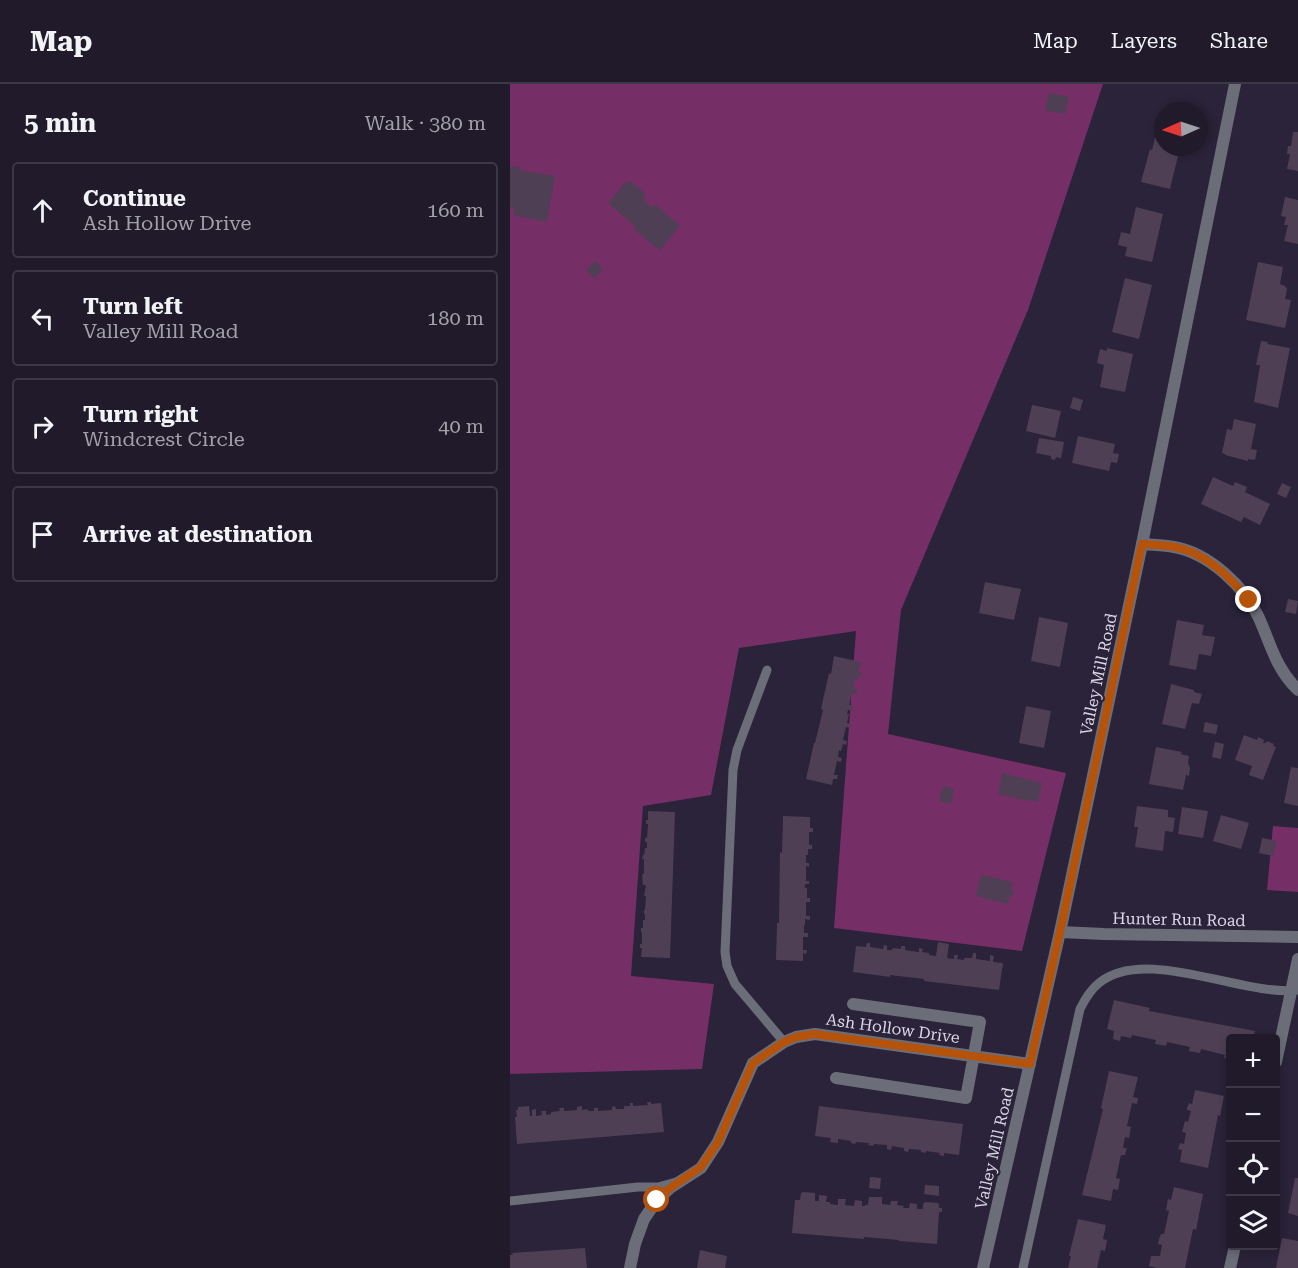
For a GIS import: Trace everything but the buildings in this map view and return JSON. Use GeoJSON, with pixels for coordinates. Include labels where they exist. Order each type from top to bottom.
{"type":"FeatureCollection","features":[{"type":"Feature","properties":{"kind":"street","name":"Valley Mill Road"},"geometry":{"type":"LineString","coordinates":[[982,1268],[1060,932],[1142,544],[1235,84]]}},
{"type":"Feature","properties":{"kind":"street"},"geometry":{"type":"LineString","coordinates":[[1142,544],[1175,547],[1194,553],[1234,581],[1259,617],[1277,663],[1298,690]]}},
{"type":"Feature","properties":{"kind":"street","name":"Hunter Run Road"},"geometry":{"type":"LineString","coordinates":[[1060,932],[1298,937]]}},
{"type":"Feature","properties":{"kind":"street"},"geometry":{"type":"LineString","coordinates":[[1280,1044],[1295,990],[1298,959]]}},
{"type":"Feature","properties":{"kind":"street"},"geometry":{"type":"LineString","coordinates":[[836,1078],[966,1098],[980,1022],[853,1004]]}},
{"type":"Feature","properties":{"kind":"street","name":"Ash Hollow Drive"},"geometry":{"type":"LineString","coordinates":[[630,1268],[634,1244],[644,1219],[657,1200],[670,1188],[701,1167],[718,1142],[753,1063],[784,1042],[814,1034],[1030,1064]]}},
{"type":"Feature","properties":{"kind":"street"},"geometry":{"type":"LineString","coordinates":[[1230,1268],[1234,1250]]}},
{"type":"Feature","properties":{"kind":"lane"},"geometry":{"type":"LineString","coordinates":[[767,670],[737,750],[733,770],[725,952],[727,966],[735,984],[784,1042]]}},
{"type":"Feature","properties":{"kind":"lane"},"geometry":{"type":"LineString","coordinates":[[1023,1268],[1080,1009],[1088,994],[1099,982],[1126,970],[1155,969],[1268,990],[1295,990]]}},
{"type":"Feature","properties":{"kind":"lane"},"geometry":{"type":"LineString","coordinates":[[510,1201],[638,1187],[658,1187],[681,1180]]}},
{"type":"Feature","properties":{"kind":"shaded area"},"geometry":{"type":"Polygon","coordinates":[[[510,84],[1103,84],[1028,310],[901,610],[888,734],[1066,773],[1022,951],[834,928],[856,631],[739,648],[711,795],[643,806],[631,976],[714,984],[702,1069],[510,1074],[510,84]]]}},
{"type":"Feature","properties":{"kind":"shaded area"},"geometry":{"type":"Polygon","coordinates":[[[1273,826],[1298,828],[1298,892],[1267,890],[1273,826]]]}},
{"type":"Feature","properties":{"kind":"route"},"geometry":{"type":"LineString","coordinates":[[657,1200],[670,1188],[701,1167],[718,1142],[753,1063],[784,1042],[796,1037],[814,1034],[1030,1064],[1142,544],[1175,547],[1194,553],[1234,581],[1249,600]]}}]}
